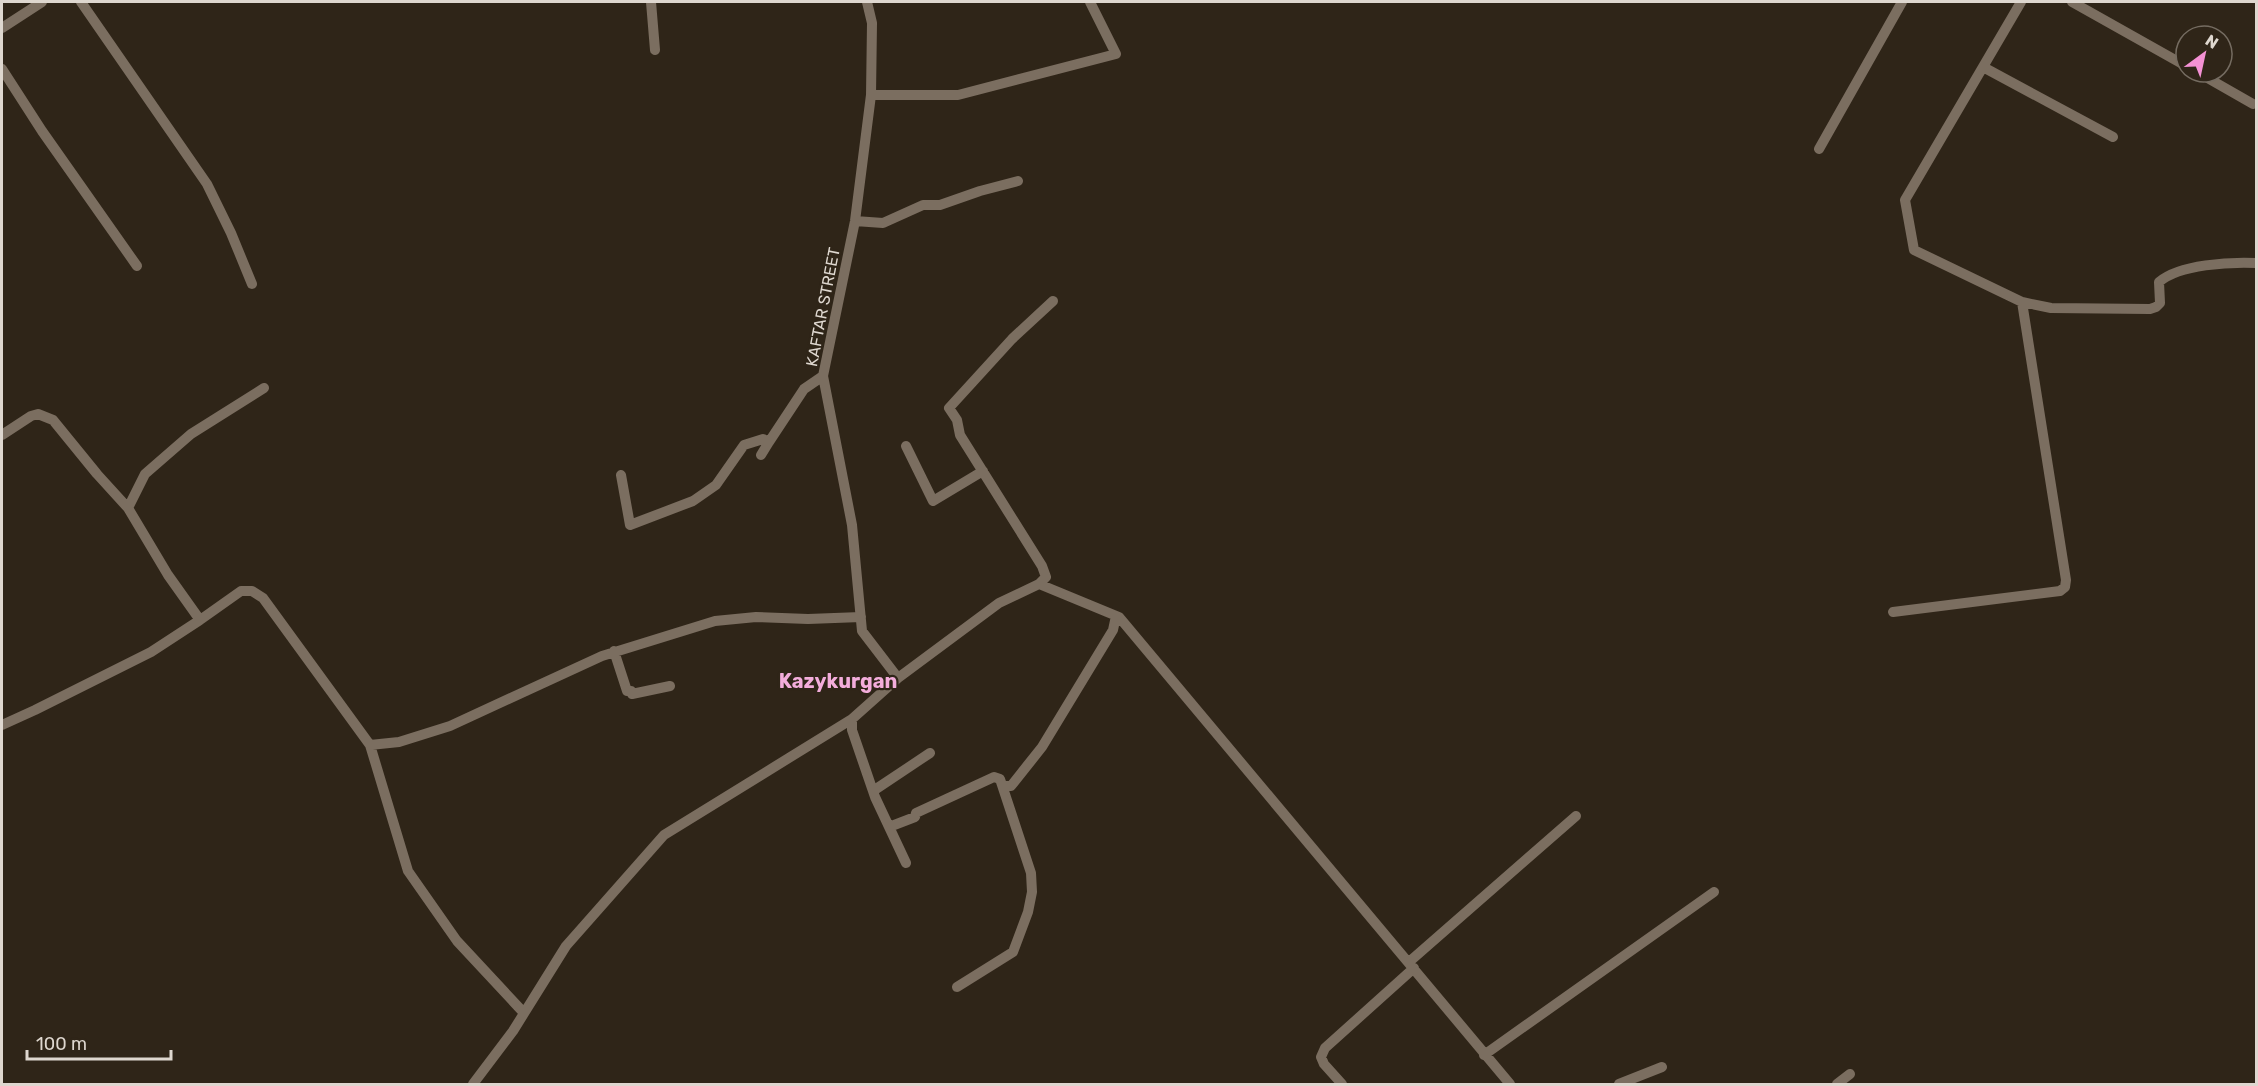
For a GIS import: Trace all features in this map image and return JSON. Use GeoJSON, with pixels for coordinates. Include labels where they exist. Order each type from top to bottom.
{"type":"FeatureCollection","features":[{"type":"Feature","properties":{"kind":"street"},"geometry":{"type":"LineString","coordinates":[[2,28],[42,2]]}},
{"type":"Feature","properties":{"kind":"street"},"geometry":{"type":"LineString","coordinates":[[81,2],[207,184],[252,284]]}},
{"type":"Feature","properties":{"kind":"street"},"geometry":{"type":"LineString","coordinates":[[651,2],[655,50]]}},
{"type":"Feature","properties":{"kind":"street","name":"KAFTAR STREET"},"geometry":{"type":"LineString","coordinates":[[867,2],[872,23],[871,95],[855,221],[824,376],[852,525],[862,632],[898,678]]}},
{"type":"Feature","properties":{"kind":"street"},"geometry":{"type":"LineString","coordinates":[[871,95],[958,95],[1116,54],[1090,2]]}},
{"type":"Feature","properties":{"kind":"street"},"geometry":{"type":"LineString","coordinates":[[1819,149],[1902,2]]}},
{"type":"Feature","properties":{"kind":"street"},"geometry":{"type":"LineString","coordinates":[[2022,2],[1905,200],[1914,250],[2022,302],[2051,308],[2150,309],[2160,303],[2159,282],[2164,277],[2230,262],[2256,263]]}},
{"type":"Feature","properties":{"kind":"street"},"geometry":{"type":"LineString","coordinates":[[2072,2],[2174,59]]}},
{"type":"Feature","properties":{"kind":"street"},"geometry":{"type":"LineString","coordinates":[[1983,67],[2114,137]]}},
{"type":"Feature","properties":{"kind":"street"},"geometry":{"type":"LineString","coordinates":[[2,69],[42,131],[137,266]]}},
{"type":"Feature","properties":{"kind":"street"},"geometry":{"type":"LineString","coordinates":[[2218,84],[2253,104]]}},
{"type":"Feature","properties":{"kind":"street"},"geometry":{"type":"LineString","coordinates":[[855,221],[883,223],[923,205],[940,205],[1017,181]]}},
{"type":"Feature","properties":{"kind":"street"},"geometry":{"type":"LineString","coordinates":[[473,1084],[524,1013],[566,946],[664,835],[852,718],[898,678],[999,603],[1039,584],[1046,577],[1042,566],[960,435],[957,420],[949,408],[1012,339],[1053,301]]}},
{"type":"Feature","properties":{"kind":"street"},"geometry":{"type":"LineString","coordinates":[[1893,612],[2060,591],[2065,587],[2066,580],[2022,302]]}},
{"type":"Feature","properties":{"kind":"street"},"geometry":{"type":"LineString","coordinates":[[761,455],[804,389],[824,376]]}},
{"type":"Feature","properties":{"kind":"street"},"geometry":{"type":"LineString","coordinates":[[129,508],[145,474],[191,434],[264,388]]}},
{"type":"Feature","properties":{"kind":"street"},"geometry":{"type":"LineString","coordinates":[[2,435],[31,416],[38,414],[53,420],[97,474],[129,508],[168,575],[200,620]]}},
{"type":"Feature","properties":{"kind":"street"},"geometry":{"type":"LineString","coordinates":[[621,475],[630,525],[635,525],[693,501],[716,485],[744,445],[763,439],[769,442]]}},
{"type":"Feature","properties":{"kind":"street"},"geometry":{"type":"LineString","coordinates":[[906,446],[933,501],[983,471]]}},
{"type":"Feature","properties":{"kind":"street"},"geometry":{"type":"LineString","coordinates":[[1039,584],[1116,616],[1510,1084]]}},
{"type":"Feature","properties":{"kind":"street"},"geometry":{"type":"LineString","coordinates":[[2,725],[151,652],[241,591],[252,591],[263,598],[370,745],[408,871],[457,941],[524,1013]]}},
{"type":"Feature","properties":{"kind":"street"},"geometry":{"type":"LineString","coordinates":[[1003,786],[1011,786],[1041,747],[1113,630],[1116,616]]}},
{"type":"Feature","properties":{"kind":"street"},"geometry":{"type":"LineString","coordinates":[[370,745],[399,742],[450,726],[614,651],[715,621],[756,617],[808,619],[861,617]]}},
{"type":"Feature","properties":{"kind":"street"},"geometry":{"type":"LineString","coordinates":[[614,651],[627,691],[631,691],[632,694],[670,686]]}},
{"type":"Feature","properties":{"kind":"street"},"geometry":{"type":"LineString","coordinates":[[852,718],[852,730],[873,790],[906,863]]}},
{"type":"Feature","properties":{"kind":"street"},"geometry":{"type":"LineString","coordinates":[[873,790],[930,753]]}},
{"type":"Feature","properties":{"kind":"street"},"geometry":{"type":"LineString","coordinates":[[889,827],[915,817],[916,813],[994,777],[1000,779],[1003,786],[1031,873],[1032,892],[1028,912],[1013,952],[957,987]]}},
{"type":"Feature","properties":{"kind":"street"},"geometry":{"type":"LineString","coordinates":[[1342,1084],[1324,1064],[1321,1057],[1325,1048],[1411,965],[1576,816]]}},
{"type":"Feature","properties":{"kind":"street"},"geometry":{"type":"LineString","coordinates":[[1484,1055],[1714,892]]}},
{"type":"Feature","properties":{"kind":"street"},"geometry":{"type":"LineString","coordinates":[[1619,1084],[1662,1067]]}},
{"type":"Feature","properties":{"kind":"street"},"geometry":{"type":"LineString","coordinates":[[1837,1084],[1850,1074]]}},
{"type":"Feature","properties":{"kind":"district","name":"Kazykurgan"},"geometry":{"type":"Point","coordinates":[838,681]}}]}
